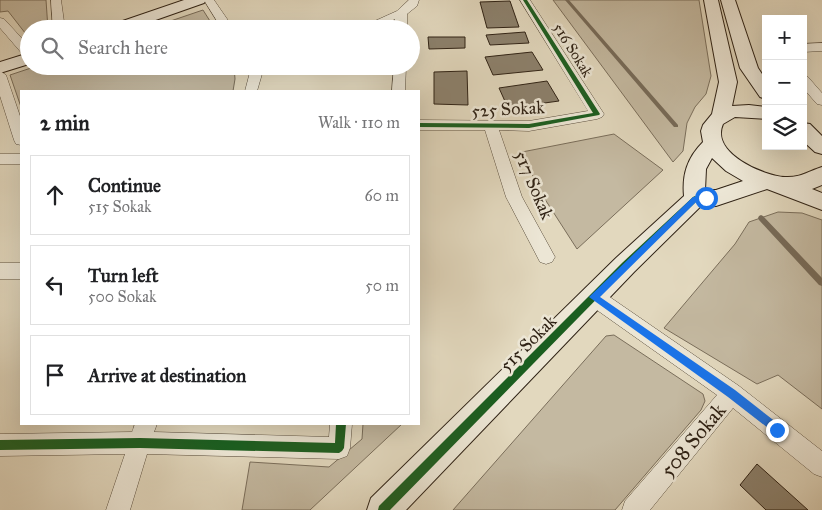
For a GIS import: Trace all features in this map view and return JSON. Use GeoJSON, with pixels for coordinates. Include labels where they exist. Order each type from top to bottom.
{"type":"FeatureCollection","features":[{"type":"Feature","properties":{"kind":"street"},"geometry":{"type":"LineString","coordinates":[[56,0],[58,20]]}},
{"type":"Feature","properties":{"kind":"street"},"geometry":{"type":"LineString","coordinates":[[141,20],[200,0],[219,20]]}},
{"type":"Feature","properties":{"kind":"street"},"geometry":{"type":"LineString","coordinates":[[384,20],[401,13],[413,4],[414,0]]}},
{"type":"Feature","properties":{"kind":"street","name":"516 Sokak"},"geometry":{"type":"LineString","coordinates":[[525,0],[597,114]]}},
{"type":"Feature","properties":{"kind":"street"},"geometry":{"type":"LineString","coordinates":[[711,0],[726,63],[728,82],[721,116]]}},
{"type":"Feature","properties":{"kind":"street"},"geometry":{"type":"LineString","coordinates":[[728,0],[749,68],[762,87]]}},
{"type":"Feature","properties":{"kind":"street"},"geometry":{"type":"LineString","coordinates":[[401,13],[401,20]]}},
{"type":"Feature","properties":{"kind":"street"},"geometry":{"type":"LineString","coordinates":[[0,21],[20,45]]}},
{"type":"Feature","properties":{"kind":"street"},"geometry":{"type":"LineString","coordinates":[[807,48],[822,47]]}},
{"type":"Feature","properties":{"kind":"street"},"geometry":{"type":"LineString","coordinates":[[0,68],[20,60]]}},
{"type":"Feature","properties":{"kind":"street"},"geometry":{"type":"LineString","coordinates":[[0,75],[20,137]]}},
{"type":"Feature","properties":{"kind":"street"},"geometry":{"type":"LineString","coordinates":[[251,90],[253,75]]}},
{"type":"Feature","properties":{"kind":"street"},"geometry":{"type":"LineString","coordinates":[[399,90],[400,75]]}},
{"type":"Feature","properties":{"kind":"street"},"geometry":{"type":"LineString","coordinates":[[807,84],[822,101]]}},
{"type":"Feature","properties":{"kind":"street"},"geometry":{"type":"LineString","coordinates":[[762,112],[748,110],[733,111],[721,116],[713,123],[710,132],[713,144],[723,158],[739,170],[822,202]]}},
{"type":"Feature","properties":{"kind":"street","name":"525 Sokak"},"geometry":{"type":"LineString","coordinates":[[420,125],[529,126],[597,114]]}},
{"type":"Feature","properties":{"kind":"street","name":"517 Sokak"},"geometry":{"type":"LineString","coordinates":[[491,127],[514,197],[546,257]]}},
{"type":"Feature","properties":{"kind":"street"},"geometry":{"type":"LineString","coordinates":[[807,133],[822,147]]}},
{"type":"Feature","properties":{"kind":"street"},"geometry":{"type":"LineString","coordinates":[[713,144],[703,154],[697,165],[693,180],[695,199],[716,198],[774,183],[800,185],[816,181],[822,175]]}},
{"type":"Feature","properties":{"kind":"street"},"geometry":{"type":"LineString","coordinates":[[0,159],[20,159]]}},
{"type":"Feature","properties":{"kind":"street","name":"515 Sokak"},"geometry":{"type":"LineString","coordinates":[[383,510],[594,297],[695,199]]}},
{"type":"Feature","properties":{"kind":"street"},"geometry":{"type":"LineString","coordinates":[[0,271],[20,271]]}},
{"type":"Feature","properties":{"kind":"street"},"geometry":{"type":"LineString","coordinates":[[594,297],[732,393],[822,466]]}},
{"type":"Feature","properties":{"kind":"street","name":"508 Sokak"},"geometry":{"type":"LineString","coordinates":[[634,510],[732,393]]}},
{"type":"Feature","properties":{"kind":"street"},"geometry":{"type":"LineString","coordinates":[[0,445],[143,433],[339,448],[341,425]]}},
{"type":"Feature","properties":{"kind":"street"},"geometry":{"type":"LineString","coordinates":[[118,510],[143,433]]}},
{"type":"Feature","properties":{"kind":"shaded area"},"geometry":{"type":"Polygon","coordinates":[[[0,0],[46,0],[47,20],[20,20],[20,26],[8,11],[0,12],[0,0]]]}},
{"type":"Feature","properties":{"kind":"shaded area"},"geometry":{"type":"Polygon","coordinates":[[[553,0],[699,0],[711,76],[706,94],[695,107],[687,123],[683,151],[673,162],[553,0]]]}},
{"type":"Feature","properties":{"kind":"shaded area"},"geometry":{"type":"Polygon","coordinates":[[[203,10],[209,20],[174,20],[203,10]]]}},
{"type":"Feature","properties":{"kind":"shaded area"},"geometry":{"type":"Polygon","coordinates":[[[20,72],[20,75],[235,75],[235,79],[233,90],[20,90],[20,104],[10,75],[20,72]]]}},
{"type":"Feature","properties":{"kind":"shaded area"},"geometry":{"type":"Polygon","coordinates":[[[614,134],[663,170],[577,249],[539,190],[522,152],[614,134]]]}},
{"type":"Feature","properties":{"kind":"shaded area"},"geometry":{"type":"Polygon","coordinates":[[[778,212],[802,213],[822,220],[822,409],[778,375],[757,384],[664,328],[735,244],[749,222],[778,212]]]}},
{"type":"Feature","properties":{"kind":"shaded area"},"geometry":{"type":"Polygon","coordinates":[[[614,335],[703,394],[705,401],[701,410],[615,510],[453,510],[606,336],[614,335]]]}},
{"type":"Feature","properties":{"kind":"shaded area"},"geometry":{"type":"Polygon","coordinates":[[[363,425],[401,425],[310,510],[242,510],[250,462],[329,467],[362,439],[363,425]]]}},
{"type":"Feature","properties":{"kind":"building"},"geometry":{"type":"Polygon","coordinates":[[[510,1],[519,27],[487,28],[480,2],[510,1]]]}},
{"type":"Feature","properties":{"kind":"building"},"geometry":{"type":"Polygon","coordinates":[[[525,32],[529,43],[490,45],[486,35],[525,32]]]}},
{"type":"Feature","properties":{"kind":"building"},"geometry":{"type":"Polygon","coordinates":[[[428,37],[465,37],[465,48],[429,49],[428,37]]]}},
{"type":"Feature","properties":{"kind":"building"},"geometry":{"type":"Polygon","coordinates":[[[532,52],[543,70],[493,75],[485,57],[532,52]]]}},
{"type":"Feature","properties":{"kind":"building"},"geometry":{"type":"Polygon","coordinates":[[[467,71],[468,105],[434,104],[434,72],[467,71]]]}},
{"type":"Feature","properties":{"kind":"building"},"geometry":{"type":"Polygon","coordinates":[[[547,81],[559,101],[508,108],[499,88],[547,81]]]}},
{"type":"Feature","properties":{"kind":"building"},"geometry":{"type":"Polygon","coordinates":[[[757,464],[808,510],[766,510],[740,485],[757,464]]]}},
{"type":"Feature","properties":{"kind":"waterway"},"geometry":{"type":"LineString","coordinates":[[567,0],[676,126]]}},
{"type":"Feature","properties":{"kind":"waterway"},"geometry":{"type":"LineString","coordinates":[[761,218],[822,283]]}},
{"type":"Feature","properties":{"kind":"cycle path"},"geometry":{"type":"LineString","coordinates":[[420,125],[529,126],[597,114],[525,0]]}},
{"type":"Feature","properties":{"kind":"cycle path"},"geometry":{"type":"LineString","coordinates":[[383,510],[625,265],[695,199]]}},
{"type":"Feature","properties":{"kind":"cycle path"},"geometry":{"type":"LineString","coordinates":[[0,445],[140,443],[339,448],[341,425]]}},
{"type":"Feature","properties":{"kind":"route"},"geometry":{"type":"LineString","coordinates":[[706,198],[695,199],[594,297],[732,393],[777,430]]}}]}
